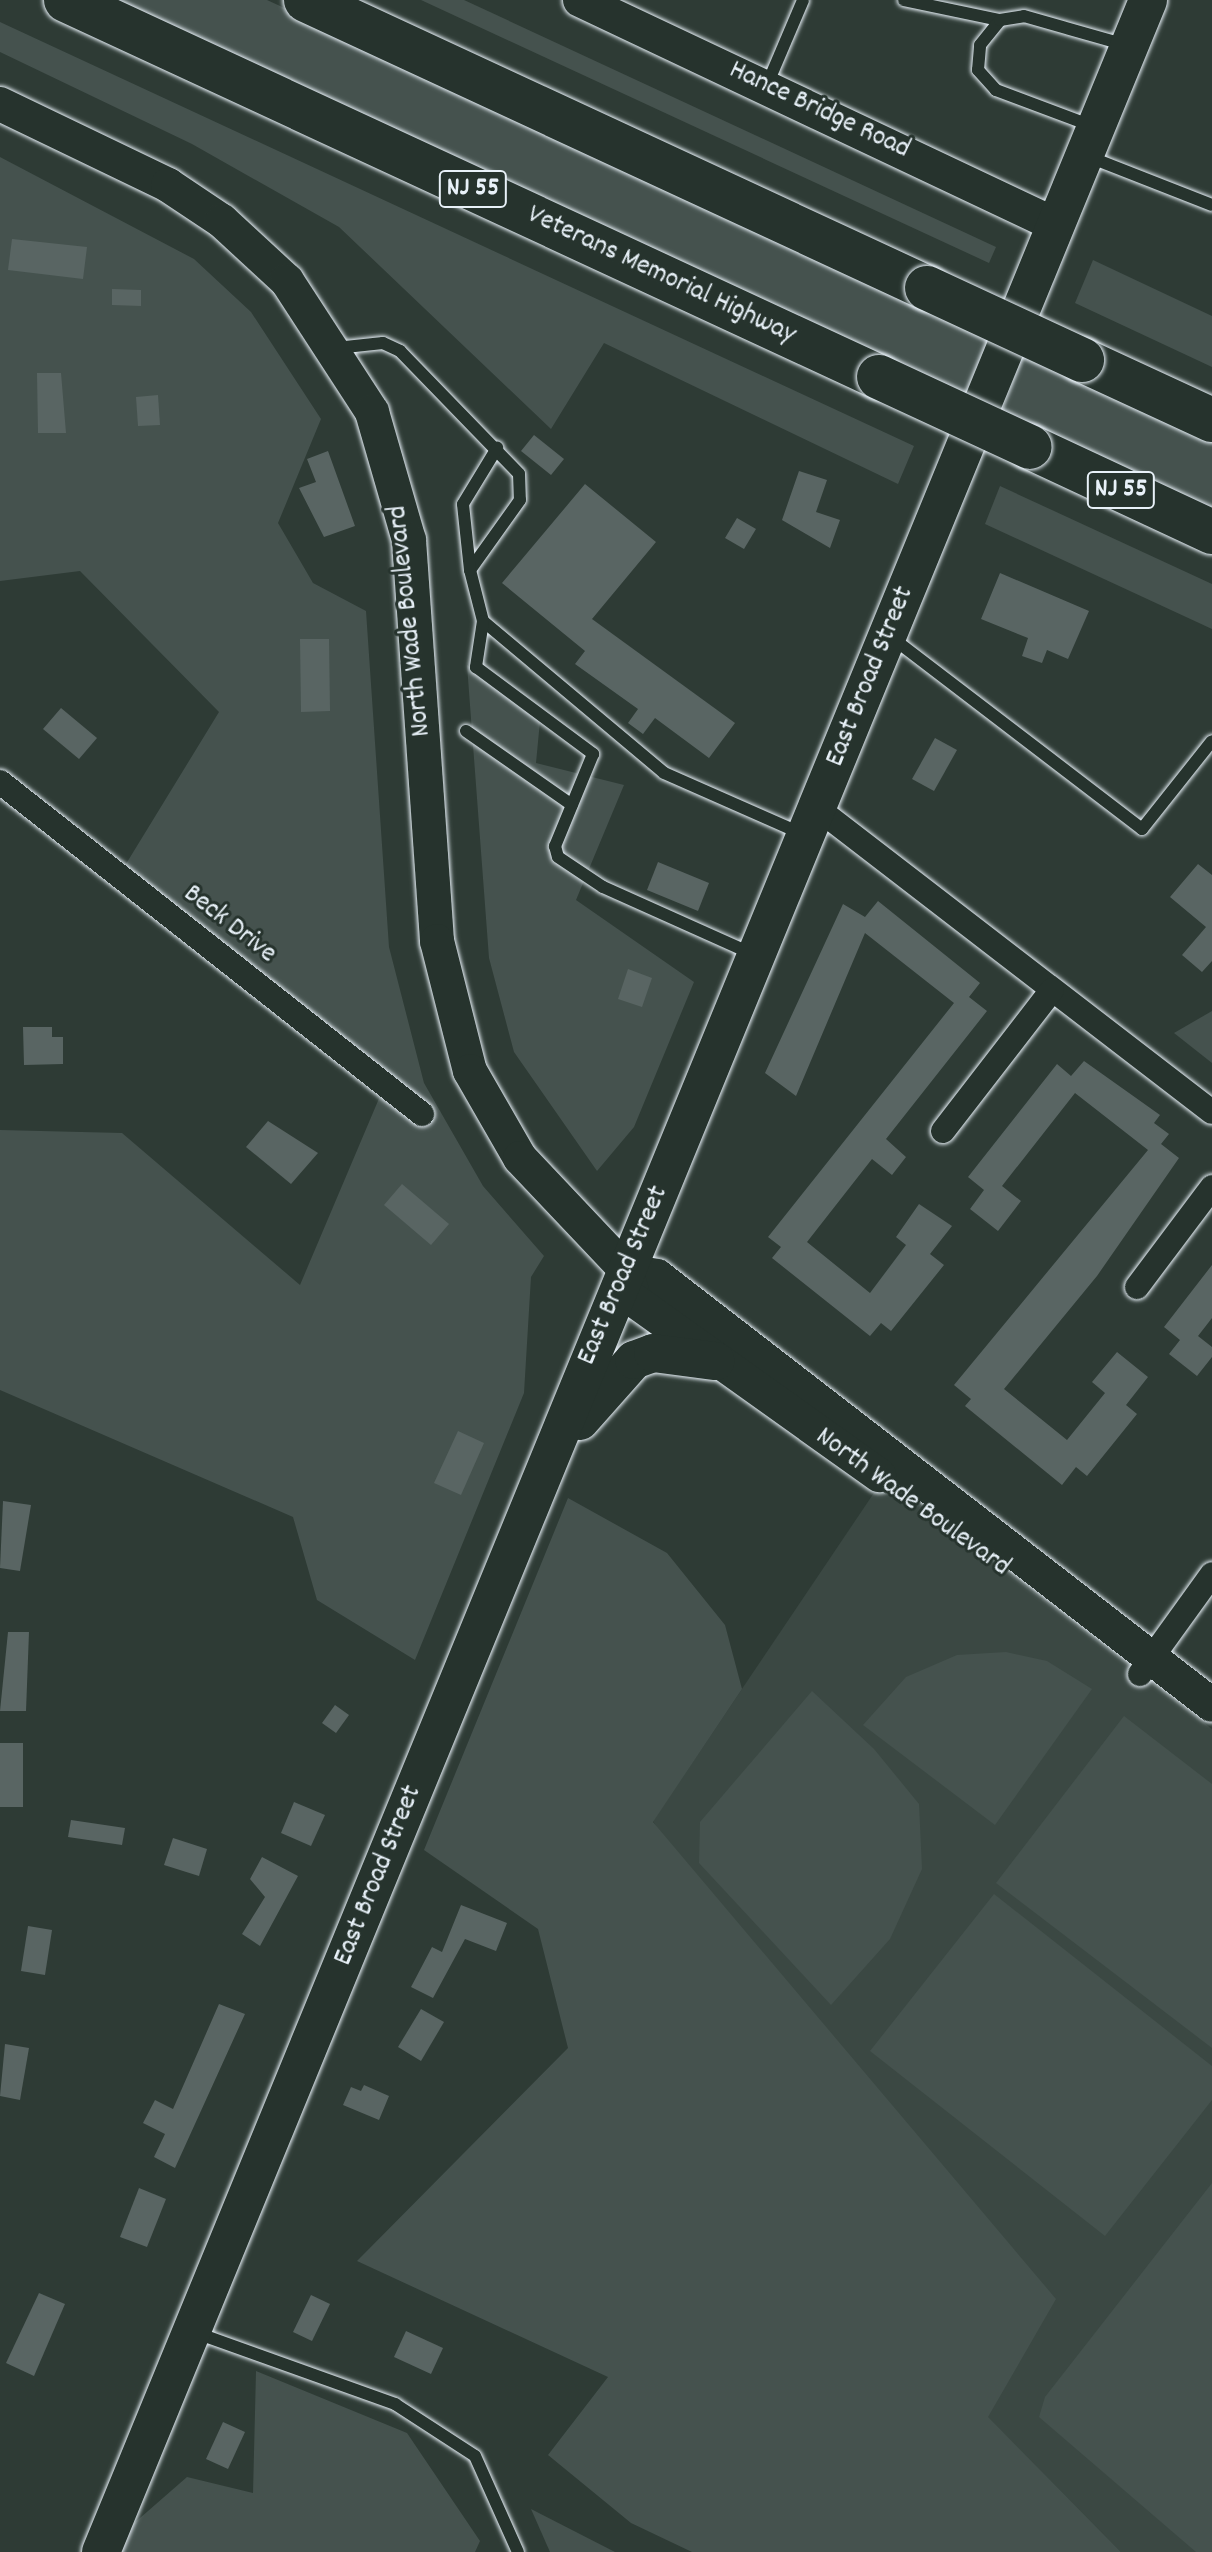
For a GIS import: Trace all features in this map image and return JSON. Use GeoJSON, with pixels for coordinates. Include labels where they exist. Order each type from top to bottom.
{"type":"FeatureCollection","features":[{"type":"Feature","properties":{"kind":"highway","name":"Veterans Memorial Highway"},"geometry":{"type":"LineString","coordinates":[[66,0],[1212,532]]}},
{"type":"Feature","properties":{"kind":"highway"},"geometry":{"type":"LineString","coordinates":[[306,0],[1212,420]]}},
{"type":"Feature","properties":{"kind":"main road","name":"Hance Bridge Road"},"geometry":{"type":"LineString","coordinates":[[580,0],[1056,225]]}},
{"type":"Feature","properties":{"kind":"main road","name":"East Broad Street"},"geometry":{"type":"LineString","coordinates":[[101,2552],[1148,0]]}},
{"type":"Feature","properties":{"kind":"main road","name":"North Wade Boulevard"},"geometry":{"type":"LineString","coordinates":[[0,104],[168,185],[222,221],[287,281],[336,348],[372,412],[404,515],[437,941],[470,1071],[542,1185],[626,1270],[635,1301],[1145,1666],[1212,1705]]}},
{"type":"Feature","properties":{"kind":"main road","name":"North Wade Boulevard"},"geometry":{"type":"LineString","coordinates":[[626,1270],[657,1276],[1145,1666],[1212,1729]]}},
{"type":"Feature","properties":{"kind":"main road"},"geometry":{"type":"LineString","coordinates":[[546,1464],[601,1390],[634,1360],[653,1353],[715,1361]]}},
{"type":"Feature","properties":{"kind":"street","name":"Beck Drive"},"geometry":{"type":"LineString","coordinates":[[0,782],[422,1114]]}},
{"type":"Feature","properties":{"kind":"street"},"geometry":{"type":"LineString","coordinates":[[811,822],[1052,990],[1212,1112]]}},
{"type":"Feature","properties":{"kind":"street"},"geometry":{"type":"LineString","coordinates":[[943,1131],[1052,990]]}},
{"type":"Feature","properties":{"kind":"street"},"geometry":{"type":"LineString","coordinates":[[1137,1287],[1212,1187]]}},
{"type":"Feature","properties":{"kind":"street"},"geometry":{"type":"LineString","coordinates":[[1145,1666],[1212,1574]]}},
{"type":"Feature","properties":{"kind":"lane"},"geometry":{"type":"LineString","coordinates":[[766,87],[780,38],[803,0]]}},
{"type":"Feature","properties":{"kind":"lane"},"geometry":{"type":"LineString","coordinates":[[904,0],[1000,20],[1024,16],[1129,46]]}},
{"type":"Feature","properties":{"kind":"lane"},"geometry":{"type":"LineString","coordinates":[[1000,20],[980,45],[978,70],[986,82],[1212,205]]}},
{"type":"Feature","properties":{"kind":"lane"},"geometry":{"type":"LineString","coordinates":[[336,348],[383,343],[400,351],[519,474],[520,500],[470,570]]}},
{"type":"Feature","properties":{"kind":"lane"},"geometry":{"type":"LineString","coordinates":[[497,448],[463,504],[470,570],[483,621],[476,667],[593,754]]}},
{"type":"Feature","properties":{"kind":"lane"},"geometry":{"type":"LineString","coordinates":[[483,621],[603,715],[610,732],[664,773],[811,822]]}},
{"type":"Feature","properties":{"kind":"lane"},"geometry":{"type":"LineString","coordinates":[[888,636],[1142,829],[1212,741]]}},
{"type":"Feature","properties":{"kind":"lane"},"geometry":{"type":"LineString","coordinates":[[466,731],[572,805]]}},
{"type":"Feature","properties":{"kind":"lane"},"geometry":{"type":"LineString","coordinates":[[610,732],[593,754],[555,846],[558,857],[603,887],[756,955]]}},
{"type":"Feature","properties":{"kind":"lane"},"geometry":{"type":"LineString","coordinates":[[191,2331],[395,2404],[464,2448],[486,2476],[518,2552]]}},
{"type":"Feature","properties":{"kind":"shaded area"},"geometry":{"type":"Polygon","coordinates":[[[105,0],[267,0],[991,334],[968,398],[105,0]]]}},
{"type":"Feature","properties":{"kind":"shaded area"},"geometry":{"type":"Polygon","coordinates":[[[421,0],[464,0],[996,247],[989,263],[421,0]]]}},
{"type":"Feature","properties":{"kind":"shaded area"},"geometry":{"type":"Polygon","coordinates":[[[0,22],[914,446],[898,484],[604,343],[551,429],[339,227],[192,144],[0,52],[0,22]]]}},
{"type":"Feature","properties":{"kind":"shaded area"},"geometry":{"type":"Polygon","coordinates":[[[0,157],[194,259],[251,312],[321,419],[278,523],[313,583],[366,611],[389,947],[424,1083],[483,1186],[544,1256],[531,1277],[524,1393],[415,1660],[317,1600],[293,1517],[0,1390],[0,1130],[122,1133],[300,1285],[386,1082],[118,877],[219,712],[80,571],[0,581],[0,157]]]}},
{"type":"Feature","properties":{"kind":"shaded area"},"geometry":{"type":"Polygon","coordinates":[[[1093,260],[1212,316],[1212,367],[1075,303],[1093,260]]]}},
{"type":"Feature","properties":{"kind":"shaded area"},"geometry":{"type":"Polygon","coordinates":[[[1024,352],[1212,432],[1212,519],[1001,414],[1024,352]]]}},
{"type":"Feature","properties":{"kind":"shaded area"},"geometry":{"type":"Polygon","coordinates":[[[1000,486],[1212,584],[1212,629],[985,524],[1000,486]]]}},
{"type":"Feature","properties":{"kind":"shaded area"},"geometry":{"type":"Polygon","coordinates":[[[467,665],[540,721],[536,763],[624,785],[576,900],[694,982],[634,1127],[597,1171],[514,1052],[489,958],[467,665]]]}},
{"type":"Feature","properties":{"kind":"shaded area"},"geometry":{"type":"Polygon","coordinates":[[[1212,1011],[1212,1063],[1174,1033],[1212,1011]]]}},
{"type":"Feature","properties":{"kind":"shaded area"},"geometry":{"type":"Polygon","coordinates":[[[884,1478],[1212,1729],[1212,2552],[1121,2552],[987,2417],[653,1821],[884,1478]]]}},
{"type":"Feature","properties":{"kind":"shaded area"},"geometry":{"type":"Polygon","coordinates":[[[568,1498],[667,1553],[725,1625],[742,1689],[653,1822],[1056,2299],[988,2417],[1121,2552],[692,2552],[631,2523],[548,2455],[608,2377],[357,2261],[568,2048],[538,1929],[424,1850],[568,1498]]]}},
{"type":"Feature","properties":{"kind":"shaded area"},"geometry":{"type":"Polygon","coordinates":[[[1006,1652],[1047,1661],[1092,1689],[995,1825],[863,1725],[906,1677],[957,1655],[1006,1652]]]}},
{"type":"Feature","properties":{"kind":"shaded area"},"geometry":{"type":"Polygon","coordinates":[[[812,1691],[874,1749],[919,1804],[922,1869],[890,1939],[831,2005],[699,1863],[700,1822],[812,1691]]]}},
{"type":"Feature","properties":{"kind":"shaded area"},"geometry":{"type":"Polygon","coordinates":[[[1124,1716],[1212,1784],[1212,2048],[996,1883],[1124,1716]]]}},
{"type":"Feature","properties":{"kind":"shaded area"},"geometry":{"type":"Polygon","coordinates":[[[994,1894],[1212,2066],[1212,2100],[1105,2236],[870,2051],[994,1894]]]}},
{"type":"Feature","properties":{"kind":"shaded area"},"geometry":{"type":"Polygon","coordinates":[[[1212,2183],[1212,2552],[1196,2552],[1039,2417],[1045,2397],[1212,2183]]]}},
{"type":"Feature","properties":{"kind":"shaded area"},"geometry":{"type":"Polygon","coordinates":[[[256,2371],[407,2433],[480,2541],[475,2552],[101,2552],[187,2477],[253,2493],[256,2371]]]}},
{"type":"Feature","properties":{"kind":"shaded area"},"geometry":{"type":"Polygon","coordinates":[[[531,2509],[615,2552],[550,2552],[531,2509]]]}},
{"type":"Feature","properties":{"kind":"building"},"geometry":{"type":"Polygon","coordinates":[[[12,239],[87,247],[83,279],[8,270],[12,239]]]}},
{"type":"Feature","properties":{"kind":"building"},"geometry":{"type":"Polygon","coordinates":[[[112,289],[141,290],[141,306],[112,305],[112,289]]]}},
{"type":"Feature","properties":{"kind":"building"},"geometry":{"type":"Polygon","coordinates":[[[37,373],[61,373],[66,433],[38,433],[37,373]]]}},
{"type":"Feature","properties":{"kind":"building"},"geometry":{"type":"Polygon","coordinates":[[[158,395],[160,425],[138,426],[136,397],[158,395]]]}},
{"type":"Feature","properties":{"kind":"building"},"geometry":{"type":"Polygon","coordinates":[[[534,435],[564,459],[551,475],[521,451],[534,435]]]}},
{"type":"Feature","properties":{"kind":"building"},"geometry":{"type":"Polygon","coordinates":[[[328,451],[355,526],[324,537],[299,488],[316,482],[307,459],[328,451]]]}},
{"type":"Feature","properties":{"kind":"building"},"geometry":{"type":"Polygon","coordinates":[[[799,471],[827,480],[816,512],[840,520],[830,548],[782,520],[799,471]]]}},
{"type":"Feature","properties":{"kind":"building"},"geometry":{"type":"Polygon","coordinates":[[[585,484],[656,542],[592,619],[735,723],[709,758],[655,718],[643,734],[628,723],[638,709],[575,664],[585,651],[502,583],[585,484]]]}},
{"type":"Feature","properties":{"kind":"building"},"geometry":{"type":"Polygon","coordinates":[[[737,518],[756,529],[744,549],[725,538],[737,518]]]}},
{"type":"Feature","properties":{"kind":"building"},"geometry":{"type":"Polygon","coordinates":[[[1000,573],[1089,611],[1068,659],[1047,650],[1042,663],[1022,656],[1028,638],[981,619],[1000,573]]]}},
{"type":"Feature","properties":{"kind":"building"},"geometry":{"type":"Polygon","coordinates":[[[300,639],[329,639],[330,711],[301,712],[300,639]]]}},
{"type":"Feature","properties":{"kind":"building"},"geometry":{"type":"Polygon","coordinates":[[[61,708],[97,738],[79,759],[43,729],[61,708]]]}},
{"type":"Feature","properties":{"kind":"building"},"geometry":{"type":"Polygon","coordinates":[[[935,738],[957,750],[934,791],[912,779],[935,738]]]}},
{"type":"Feature","properties":{"kind":"building"},"geometry":{"type":"Polygon","coordinates":[[[658,862],[709,883],[698,911],[647,890],[658,862]]]}},
{"type":"Feature","properties":{"kind":"building"},"geometry":{"type":"Polygon","coordinates":[[[1198,864],[1212,875],[1212,961],[1202,972],[1182,955],[1206,927],[1170,897],[1198,864]]]}},
{"type":"Feature","properties":{"kind":"building"},"geometry":{"type":"Polygon","coordinates":[[[878,901],[980,983],[969,997],[987,1011],[886,1139],[906,1157],[892,1175],[872,1159],[807,1242],[870,1293],[906,1245],[896,1237],[919,1204],[952,1226],[930,1254],[944,1265],[891,1331],[881,1323],[870,1336],[772,1258],[781,1247],[768,1237],[954,1003],[865,933],[796,1096],[765,1073],[843,904],[865,917],[878,901]]]}},
{"type":"Feature","properties":{"kind":"building"},"geometry":{"type":"Polygon","coordinates":[[[628,969],[652,978],[642,1007],[618,999],[628,969]]]}},
{"type":"Feature","properties":{"kind":"building"},"geometry":{"type":"Polygon","coordinates":[[[23,1027],[52,1027],[52,1037],[63,1037],[63,1064],[24,1065],[23,1027]]]}},
{"type":"Feature","properties":{"kind":"building"},"geometry":{"type":"Polygon","coordinates":[[[1084,1061],[1160,1115],[1154,1123],[1169,1134],[1161,1144],[1179,1158],[1097,1276],[1004,1389],[1067,1440],[1105,1393],[1092,1382],[1117,1352],[1148,1377],[1126,1405],[1137,1414],[1087,1476],[1076,1467],[1062,1485],[965,1406],[971,1399],[954,1385],[1148,1150],[1075,1093],[1002,1186],[1021,1201],[998,1231],[970,1209],[984,1190],[968,1177],[1057,1064],[1071,1076],[1084,1061]]]}},
{"type":"Feature","properties":{"kind":"building"},"geometry":{"type":"Polygon","coordinates":[[[268,1121],[318,1153],[291,1184],[246,1147],[268,1121]]]}},
{"type":"Feature","properties":{"kind":"building"},"geometry":{"type":"Polygon","coordinates":[[[402,1184],[449,1224],[431,1245],[384,1205],[402,1184]]]}},
{"type":"Feature","properties":{"kind":"building"},"geometry":{"type":"Polygon","coordinates":[[[1212,1265],[1212,1318],[1198,1336],[1212,1347],[1212,1357],[1197,1376],[1169,1354],[1180,1340],[1164,1327],[1212,1265]]]}},
{"type":"Feature","properties":{"kind":"building"},"geometry":{"type":"Polygon","coordinates":[[[458,1431],[484,1443],[461,1495],[434,1483],[458,1431]]]}},
{"type":"Feature","properties":{"kind":"building"},"geometry":{"type":"Polygon","coordinates":[[[3,1501],[31,1505],[20,1571],[0,1568],[3,1501]]]}},
{"type":"Feature","properties":{"kind":"building"},"geometry":{"type":"Polygon","coordinates":[[[8,1632],[29,1632],[26,1711],[0,1711],[8,1632]]]}},
{"type":"Feature","properties":{"kind":"building"},"geometry":{"type":"Polygon","coordinates":[[[335,1705],[349,1715],[336,1733],[322,1723],[335,1705]]]}},
{"type":"Feature","properties":{"kind":"building"},"geometry":{"type":"Polygon","coordinates":[[[0,1743],[23,1743],[23,1807],[0,1807],[0,1743]]]}},
{"type":"Feature","properties":{"kind":"building"},"geometry":{"type":"Polygon","coordinates":[[[294,1802],[325,1815],[311,1846],[281,1833],[294,1802]]]}},
{"type":"Feature","properties":{"kind":"building"},"geometry":{"type":"Polygon","coordinates":[[[71,1820],[125,1828],[122,1845],[68,1837],[71,1820]]]}},
{"type":"Feature","properties":{"kind":"building"},"geometry":{"type":"Polygon","coordinates":[[[173,1838],[207,1849],[199,1876],[164,1865],[173,1838]]]}},
{"type":"Feature","properties":{"kind":"building"},"geometry":{"type":"Polygon","coordinates":[[[262,1857],[298,1876],[260,1946],[242,1934],[265,1897],[250,1879],[262,1857]]]}},
{"type":"Feature","properties":{"kind":"building"},"geometry":{"type":"Polygon","coordinates":[[[461,1905],[507,1923],[496,1951],[465,1939],[433,1998],[411,1987],[432,1947],[442,1952],[461,1905]]]}},
{"type":"Feature","properties":{"kind":"building"},"geometry":{"type":"Polygon","coordinates":[[[28,1926],[52,1930],[45,1975],[21,1971],[28,1926]]]}},
{"type":"Feature","properties":{"kind":"building"},"geometry":{"type":"Polygon","coordinates":[[[219,2004],[245,2014],[175,2168],[154,2157],[165,2134],[143,2123],[155,2100],[173,2109],[219,2004]]]}},
{"type":"Feature","properties":{"kind":"building"},"geometry":{"type":"Polygon","coordinates":[[[421,2009],[444,2022],[421,2061],[398,2047],[421,2009]]]}},
{"type":"Feature","properties":{"kind":"building"},"geometry":{"type":"Polygon","coordinates":[[[5,2044],[29,2048],[20,2100],[0,2096],[5,2044]]]}},
{"type":"Feature","properties":{"kind":"building"},"geometry":{"type":"Polygon","coordinates":[[[364,2085],[389,2096],[379,2120],[343,2105],[351,2087],[361,2091],[364,2085]]]}},
{"type":"Feature","properties":{"kind":"building"},"geometry":{"type":"Polygon","coordinates":[[[139,2188],[166,2199],[147,2247],[120,2237],[139,2188]]]}},
{"type":"Feature","properties":{"kind":"building"},"geometry":{"type":"Polygon","coordinates":[[[39,2293],[65,2304],[34,2376],[6,2363],[39,2293]]]}},
{"type":"Feature","properties":{"kind":"building"},"geometry":{"type":"Polygon","coordinates":[[[311,2295],[330,2304],[312,2341],[293,2332],[311,2295]]]}},
{"type":"Feature","properties":{"kind":"building"},"geometry":{"type":"Polygon","coordinates":[[[406,2331],[443,2348],[431,2374],[394,2357],[406,2331]]]}},
{"type":"Feature","properties":{"kind":"building"},"geometry":{"type":"Polygon","coordinates":[[[223,2422],[245,2432],[228,2469],[206,2459],[223,2422]]]}}]}
